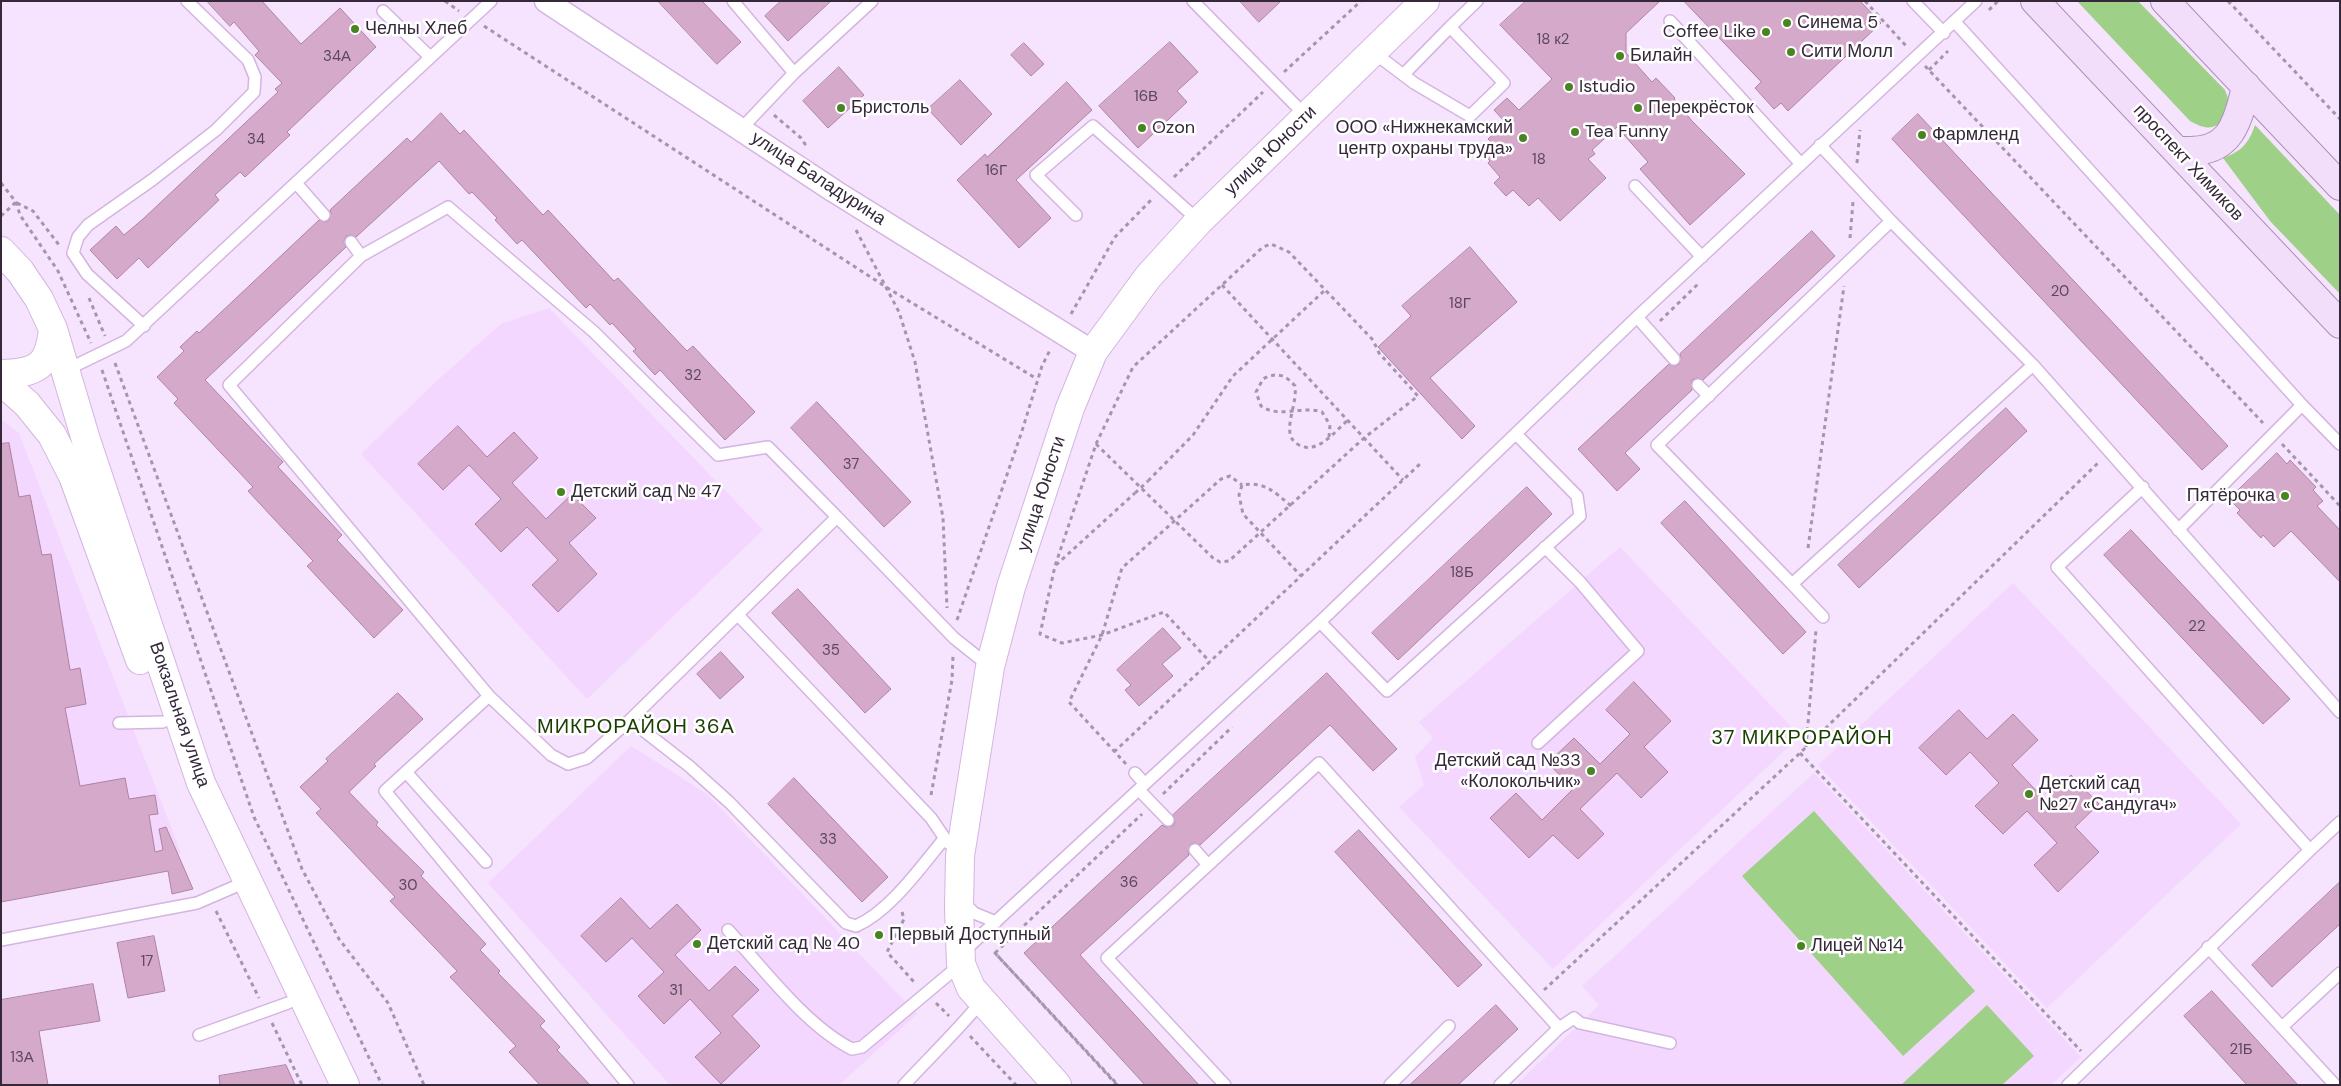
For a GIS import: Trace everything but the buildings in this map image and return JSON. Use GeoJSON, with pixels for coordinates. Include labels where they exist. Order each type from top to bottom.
{"type":"FeatureCollection","features":[{"type":"Feature","properties":{"kind":"main road","name":"улица Юности"},"geometry":{"type":"LineString","coordinates":[[1057,1085],[981,1002],[971,988],[961,959],[959,898],[952,848],[990,667],[1011,587],[1070,408],[1093,352],[1148,278],[1199,221],[1425,1]]}},
{"type":"Feature","properties":{"kind":"main road","name":"проспект Химиков"},"geometry":{"type":"LineString","coordinates":[[2035,1],[2340,324]]}},
{"type":"Feature","properties":{"kind":"main road"},"geometry":{"type":"LineString","coordinates":[[2166,1],[2340,186]]}},
{"type":"Feature","properties":{"kind":"main road"},"geometry":{"type":"LineString","coordinates":[[2176,150],[2198,152],[2218,144],[2230,134],[2239,119],[2246,86]]}},
{"type":"Feature","properties":{"kind":"main road","name":"Вокзальная улица"},"geometry":{"type":"LineString","coordinates":[[1,250],[20,271],[39,299],[53,329],[86,440],[201,783],[345,1085]]}},
{"type":"Feature","properties":{"kind":"main road"},"geometry":{"type":"LineString","coordinates":[[1,374],[29,371],[38,367],[47,358],[53,329]]}},
{"type":"Feature","properties":{"kind":"main road","name":"Вокзальная улица"},"geometry":{"type":"LineString","coordinates":[[1,381],[27,404],[52,435],[73,476],[194,802],[222,892],[277,1008],[326,1085]]}},
{"type":"Feature","properties":{"kind":"street","name":"улица Баладурина"},"geometry":{"type":"LineString","coordinates":[[546,1],[834,191],[1093,352]]}},
{"type":"Feature","properties":{"kind":"lane"},"geometry":{"type":"LineString","coordinates":[[144,326],[87,274],[74,253],[78,238],[88,225],[152,180],[216,130],[254,92],[255,77],[248,60],[187,1]]}},
{"type":"Feature","properties":{"kind":"lane"},"geometry":{"type":"LineString","coordinates":[[66,370],[126,341],[144,326],[430,56],[491,1]]}},
{"type":"Feature","properties":{"kind":"lane"},"geometry":{"type":"LineString","coordinates":[[733,1],[794,73]]}},
{"type":"Feature","properties":{"kind":"lane"},"geometry":{"type":"LineString","coordinates":[[741,129],[794,73],[872,1]]}},
{"type":"Feature","properties":{"kind":"lane"},"geometry":{"type":"LineString","coordinates":[[1193,1],[1307,117]]}},
{"type":"Feature","properties":{"kind":"lane"},"geometry":{"type":"LineString","coordinates":[[1404,74],[1477,1]]}},
{"type":"Feature","properties":{"kind":"lane"},"geometry":{"type":"LineString","coordinates":[[1913,1],[1944,33]]}},
{"type":"Feature","properties":{"kind":"lane"},"geometry":{"type":"LineString","coordinates":[[728,930],[809,1018],[832,1038],[852,1049],[862,1047],[926,993],[996,922],[1320,622],[1637,317],[1820,145],[1920,61],[1944,33],[1976,1]]}},
{"type":"Feature","properties":{"kind":"lane"},"geometry":{"type":"LineString","coordinates":[[383,11],[430,56]]}},
{"type":"Feature","properties":{"kind":"lane"},"geometry":{"type":"LineString","coordinates":[[1670,21],[1801,164]]}},
{"type":"Feature","properties":{"kind":"lane"},"geometry":{"type":"LineString","coordinates":[[1955,22],[2302,405],[2340,444]]}},
{"type":"Feature","properties":{"kind":"lane"},"geometry":{"type":"LineString","coordinates":[[1373,52],[1414,83],[1470,116],[1504,83],[1450,27]]}},
{"type":"Feature","properties":{"kind":"lane"},"geometry":{"type":"LineString","coordinates":[[1076,215],[1036,175],[1093,126],[1199,221]]}},
{"type":"Feature","properties":{"kind":"lane"},"geometry":{"type":"LineString","coordinates":[[1820,145],[1891,221],[2033,365],[2143,487],[2178,530],[2340,712]]}},
{"type":"Feature","properties":{"kind":"lane"},"geometry":{"type":"LineString","coordinates":[[296,183],[324,215]]}},
{"type":"Feature","properties":{"kind":"lane"},"geometry":{"type":"LineString","coordinates":[[1635,186],[1702,256]]}},
{"type":"Feature","properties":{"kind":"lane"},"geometry":{"type":"LineString","coordinates":[[837,517],[630,720],[587,758],[568,764],[550,754],[489,696],[229,385],[361,256],[448,208],[594,332],[718,455],[768,447],[837,517],[954,638],[990,667]]}},
{"type":"Feature","properties":{"kind":"lane"},"geometry":{"type":"LineString","coordinates":[[1823,617],[1658,445],[1891,221]]}},
{"type":"Feature","properties":{"kind":"lane"},"geometry":{"type":"LineString","coordinates":[[351,242],[361,256]]}},
{"type":"Feature","properties":{"kind":"lane"},"geometry":{"type":"LineString","coordinates":[[1637,317],[1674,359]]}},
{"type":"Feature","properties":{"kind":"lane"},"geometry":{"type":"LineString","coordinates":[[1792,584],[2033,365]]}},
{"type":"Feature","properties":{"kind":"lane"},"geometry":{"type":"LineString","coordinates":[[1698,385],[1708,396]]}},
{"type":"Feature","properties":{"kind":"lane"},"geometry":{"type":"LineString","coordinates":[[2178,530],[2302,405]]}},
{"type":"Feature","properties":{"kind":"lane"},"geometry":{"type":"LineString","coordinates":[[1320,622],[1387,691],[1580,516],[1577,496],[1516,434]]}},
{"type":"Feature","properties":{"kind":"lane"},"geometry":{"type":"LineString","coordinates":[[2143,487],[2057,566],[2310,850]]}},
{"type":"Feature","properties":{"kind":"lane"},"geometry":{"type":"LineString","coordinates":[[1538,743],[1638,651],[1580,582],[1545,547]]}},
{"type":"Feature","properties":{"kind":"lane"},"geometry":{"type":"LineString","coordinates":[[630,720],[689,766],[730,803],[846,923],[856,926],[869,920],[911,880],[952,848],[931,818],[738,614]]}},
{"type":"Feature","properties":{"kind":"lane"},"geometry":{"type":"LineString","coordinates":[[489,696],[385,791],[628,1085]]}},
{"type":"Feature","properties":{"kind":"lane"},"geometry":{"type":"LineString","coordinates":[[119,724],[163,722]]}},
{"type":"Feature","properties":{"kind":"lane"},"geometry":{"type":"LineString","coordinates":[[1226,1085],[1108,958],[1319,763],[1559,1028]]}},
{"type":"Feature","properties":{"kind":"lane"},"geometry":{"type":"LineString","coordinates":[[406,772],[486,862]]}},
{"type":"Feature","properties":{"kind":"lane"},"geometry":{"type":"LineString","coordinates":[[1134,773],[1142,787],[1168,820]]}},
{"type":"Feature","properties":{"kind":"lane"},"geometry":{"type":"LineString","coordinates":[[2068,1085],[2208,947],[2340,822]]}},
{"type":"Feature","properties":{"kind":"lane"},"geometry":{"type":"LineString","coordinates":[[1195,850],[1208,865]]}},
{"type":"Feature","properties":{"kind":"lane"},"geometry":{"type":"LineString","coordinates":[[1,940],[197,902],[222,892]]}},
{"type":"Feature","properties":{"kind":"lane"},"geometry":{"type":"LineString","coordinates":[[959,898],[974,913],[996,922]]}},
{"type":"Feature","properties":{"kind":"lane"},"geometry":{"type":"LineString","coordinates":[[2208,947],[2335,1085]]}},
{"type":"Feature","properties":{"kind":"lane"},"geometry":{"type":"LineString","coordinates":[[2282,1027],[2340,973]]}},
{"type":"Feature","properties":{"kind":"lane"},"geometry":{"type":"LineString","coordinates":[[904,1085],[940,1046],[961,1027],[981,1002]]}},
{"type":"Feature","properties":{"kind":"lane"},"geometry":{"type":"LineString","coordinates":[[199,1035],[277,1008]]}},
{"type":"Feature","properties":{"kind":"lane"},"geometry":{"type":"LineString","coordinates":[[1500,1085],[1559,1028],[1574,1018],[1580,1023],[1670,1043]]}},
{"type":"Feature","properties":{"kind":"lane"},"geometry":{"type":"LineString","coordinates":[[1390,1085],[1449,1026]]}},
{"type":"Feature","properties":{"kind":"path"},"geometry":{"type":"LineString","coordinates":[[446,1],[886,287],[1038,379]]}},
{"type":"Feature","properties":{"kind":"path"},"geometry":{"type":"LineString","coordinates":[[1864,1],[2340,506]]}},
{"type":"Feature","properties":{"kind":"path"},"geometry":{"type":"LineString","coordinates":[[2228,1],[2340,118]]}},
{"type":"Feature","properties":{"kind":"path"},"geometry":{"type":"LineString","coordinates":[[1917,71],[1920,61]]}},
{"type":"Feature","properties":{"kind":"path"},"geometry":{"type":"LineString","coordinates":[[763,106],[801,138],[810,153]]}},
{"type":"Feature","properties":{"kind":"path"},"geometry":{"type":"LineString","coordinates":[[1805,572],[1847,264],[1860,129]]}},
{"type":"Feature","properties":{"kind":"path"},"geometry":{"type":"LineString","coordinates":[[1,183],[16,202],[20,215],[58,271],[97,356],[254,817],[382,1085]]}},
{"type":"Feature","properties":{"kind":"path"},"geometry":{"type":"LineString","coordinates":[[1,216],[16,202]]}},
{"type":"Feature","properties":{"kind":"path"},"geometry":{"type":"LineString","coordinates":[[16,202],[33,211],[62,249]]}},
{"type":"Feature","properties":{"kind":"path"},"geometry":{"type":"LineString","coordinates":[[852,222],[898,312],[914,362],[926,418],[943,518],[946,599],[954,638],[952,680],[930,797],[931,818]]}},
{"type":"Feature","properties":{"kind":"path"},"geometry":{"type":"LineString","coordinates":[[1096,444],[1220,562],[1229,562],[1364,438],[1418,396],[1379,353],[1373,340],[1325,290],[1288,252],[1271,244],[1263,247],[1133,367],[1096,444],[1055,566],[1040,634],[1062,643],[1102,635],[1164,612],[1210,662]]}},
{"type":"Feature","properties":{"kind":"path"},"geometry":{"type":"LineString","coordinates":[[1222,285],[1403,480]]}},
{"type":"Feature","properties":{"kind":"path"},"geometry":{"type":"LineString","coordinates":[[86,289],[110,348],[302,870],[340,939],[388,1003],[424,1085]]}},
{"type":"Feature","properties":{"kind":"path"},"geometry":{"type":"LineString","coordinates":[[1055,566],[1148,481],[1193,435],[1233,376],[1325,290]]}},
{"type":"Feature","properties":{"kind":"path"},"geometry":{"type":"LineString","coordinates":[[1329,437],[1330,425],[1322,412],[1308,409],[1293,411],[1275,412],[1261,406],[1256,392],[1263,379],[1278,374],[1291,381],[1296,393],[1293,411],[1290,428],[1293,440],[1306,448],[1322,444],[1348,420]]}},
{"type":"Feature","properties":{"kind":"path"},"geometry":{"type":"LineString","coordinates":[[1532,1000],[1800,753],[2110,452]]}},
{"type":"Feature","properties":{"kind":"path"},"geometry":{"type":"LineString","coordinates":[[1114,752],[1422,462]]}},
{"type":"Feature","properties":{"kind":"path"},"geometry":{"type":"LineString","coordinates":[[1134,773],[1069,702],[1102,635],[1122,568],[1221,479],[1230,476],[1242,485],[1254,483],[1269,487],[1291,506]]}},
{"type":"Feature","properties":{"kind":"path"},"geometry":{"type":"LineString","coordinates":[[1242,485],[1239,496],[1243,514],[1260,535],[1301,576]]}},
{"type":"Feature","properties":{"kind":"path"},"geometry":{"type":"LineString","coordinates":[[1806,747],[1816,623],[1813,606]]}},
{"type":"Feature","properties":{"kind":"path"},"geometry":{"type":"LineString","coordinates":[[1800,753],[2092,1062]]}},
{"type":"Feature","properties":{"kind":"path"},"geometry":{"type":"LineString","coordinates":[[911,880],[902,909],[904,918],[887,952],[1016,1085]]}},
{"type":"Feature","properties":{"kind":"path"},"geometry":{"type":"LineString","coordinates":[[222,892],[277,1008],[302,1085]]}},
{"type":"Feature","properties":{"kind":"path"},"geometry":{"type":"LineString","coordinates":[[996,953],[1118,1085]]}},
{"type":"Feature","properties":{"kind":"shaded area","name":"Детский сад № 47"},"geometry":{"type":"Polygon","coordinates":[[[549,308],[763,530],[587,699],[361,454],[441,377],[501,324],[549,308]]]}},
{"type":"Feature","properties":{"kind":"shaded area"},"geometry":{"type":"Polygon","coordinates":[[[1,419],[19,433],[181,853],[1,887],[1,419]]]}},
{"type":"Feature","properties":{"kind":"shaded area","name":"Детский сад №33 «Колокольчик»"},"geometry":{"type":"Polygon","coordinates":[[[1620,547],[1800,736],[1553,969],[1399,807],[1424,785],[1415,757],[1433,738],[1419,722],[1620,547]]]}},
{"type":"Feature","properties":{"kind":"shaded area","name":"Детский сад №27 «Сандугач»"},"geometry":{"type":"Polygon","coordinates":[[[2013,583],[2241,824],[2047,1008],[1818,765],[2013,583]]]}},
{"type":"Feature","properties":{"kind":"shaded area","name":"Детский сад № 40"},"geometry":{"type":"Polygon","coordinates":[[[631,746],[707,794],[917,1014],[839,1085],[670,1085],[488,883],[631,746]]]}},
{"type":"Feature","properties":{"kind":"shaded area","name":"Лицей №14"},"geometry":{"type":"Polygon","coordinates":[[[1814,773],[2081,1057],[2051,1085],[1516,1085],[1599,1005],[1582,986],[1814,773]]]}},
{"type":"Feature","properties":{"kind":"green space"},"geometry":{"type":"Polygon","coordinates":[[[2077,1],[2138,1],[2225,90],[2230,104],[2219,123],[2215,126],[2205,127],[2190,121],[2077,1]]]}},
{"type":"Feature","properties":{"kind":"green space"},"geometry":{"type":"Polygon","coordinates":[[[2255,125],[2340,215],[2340,294],[2270,221],[2223,158],[2235,153],[2244,146],[2255,125]]]}},
{"type":"Feature","properties":{"kind":"green space"},"geometry":{"type":"Polygon","coordinates":[[[1814,811],[1975,991],[1903,1056],[1742,876],[1814,811]]]}},
{"type":"Feature","properties":{"kind":"green space"},"geometry":{"type":"Polygon","coordinates":[[[1987,1005],[2034,1056],[2002,1085],[1901,1085],[1987,1005]]]}},
{"type":"Feature","properties":{"kind":"place","name":"Синема 5"},"geometry":{"type":"Point","coordinates":[1787,23]}},
{"type":"Feature","properties":{"kind":"place","name":"Челны Хлеб"},"geometry":{"type":"Point","coordinates":[355,29]}},
{"type":"Feature","properties":{"kind":"place","name":"Coffee Like"},"geometry":{"type":"Point","coordinates":[1766,32]}},
{"type":"Feature","properties":{"kind":"place","name":"Сити Молл"},"geometry":{"type":"Point","coordinates":[1791,52]}},
{"type":"Feature","properties":{"kind":"place","name":"Билайн"},"geometry":{"type":"Point","coordinates":[1620,56]}},
{"type":"Feature","properties":{"kind":"place","name":"Istudio"},"geometry":{"type":"Point","coordinates":[1569,87]}},
{"type":"Feature","properties":{"kind":"place","name":"Бристоль"},"geometry":{"type":"Point","coordinates":[841,108]}},
{"type":"Feature","properties":{"kind":"place","name":"Перекрёсток"},"geometry":{"type":"Point","coordinates":[1638,108]}},
{"type":"Feature","properties":{"kind":"place","name":"Ozon"},"geometry":{"type":"Point","coordinates":[1142,128]}},
{"type":"Feature","properties":{"kind":"place","name":"Tea Funny"},"geometry":{"type":"Point","coordinates":[1575,132]}},
{"type":"Feature","properties":{"kind":"place","name":"Фармленд"},"geometry":{"type":"Point","coordinates":[1922,135]}},
{"type":"Feature","properties":{"kind":"place","name":"ООО «Нижнекамский центр охраны труда»"},"geometry":{"type":"Point","coordinates":[1523,138]}},
{"type":"Feature","properties":{"kind":"place","name":"Детский сад № 47"},"geometry":{"type":"Point","coordinates":[561,492]}},
{"type":"Feature","properties":{"kind":"place","name":"Пятёрочка"},"geometry":{"type":"Point","coordinates":[2285,496]}},
{"type":"Feature","properties":{"kind":"place","name":"Детский сад №33 «Колокольчик»"},"geometry":{"type":"Point","coordinates":[1591,771]}},
{"type":"Feature","properties":{"kind":"place","name":"Детский сад №27 «Сандугач»"},"geometry":{"type":"Point","coordinates":[2029,794]}},
{"type":"Feature","properties":{"kind":"place","name":"Первый Доступный"},"geometry":{"type":"Point","coordinates":[879,935]}},
{"type":"Feature","properties":{"kind":"place","name":"Детский сад № 40"},"geometry":{"type":"Point","coordinates":[697,944]}},
{"type":"Feature","properties":{"kind":"place","name":"Лицей №14"},"geometry":{"type":"Point","coordinates":[1801,946]}},
{"type":"Feature","properties":{"kind":"district","name":"МИКРОРАЙОН 36А"},"geometry":{"type":"Point","coordinates":[636,728]}},
{"type":"Feature","properties":{"kind":"district","name":"37 МИКРОРАЙОН"},"geometry":{"type":"Point","coordinates":[1802,739]}}]}
